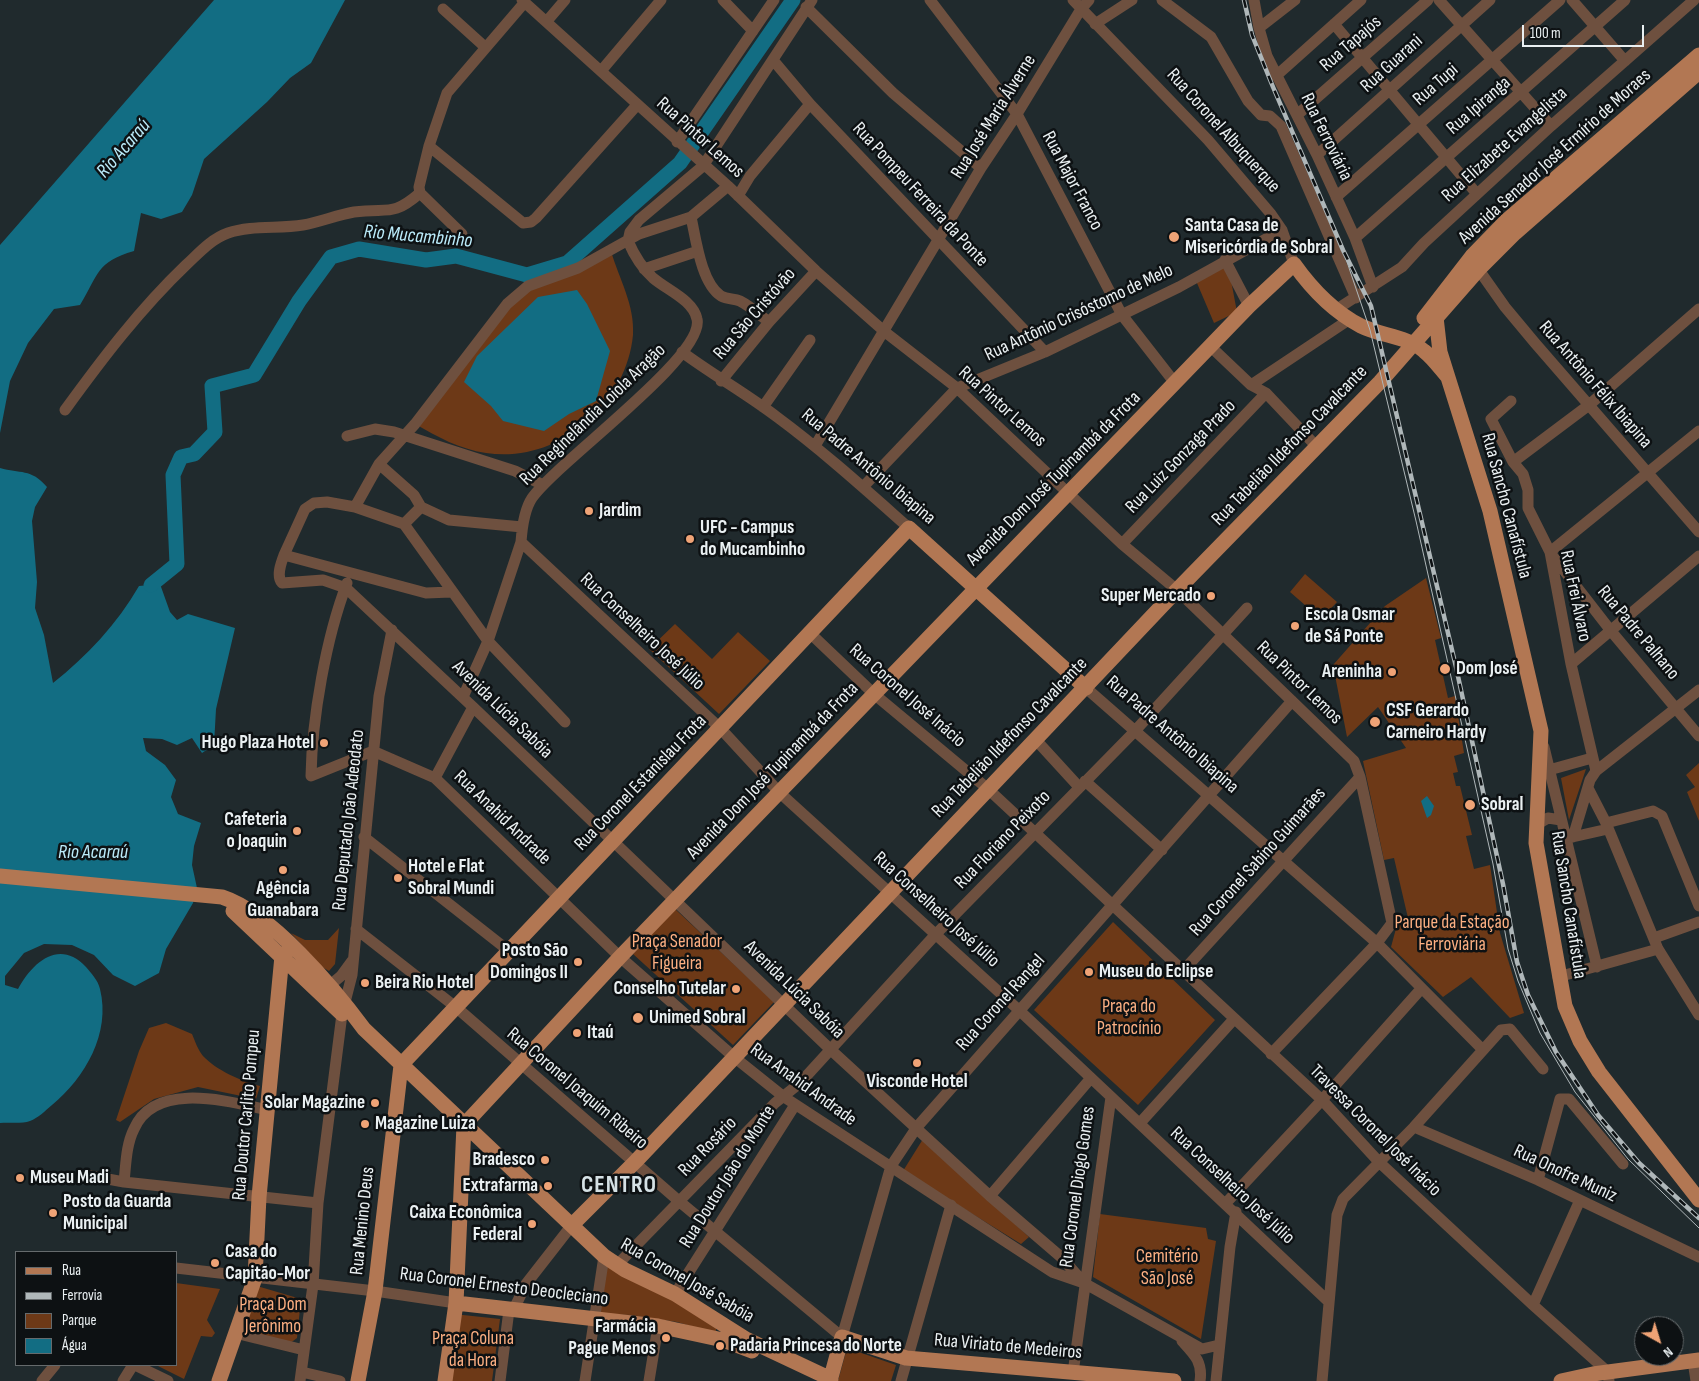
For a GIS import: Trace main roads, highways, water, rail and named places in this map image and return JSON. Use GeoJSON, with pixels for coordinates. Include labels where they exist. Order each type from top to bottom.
{"type":"FeatureCollection","features":[{"type":"Feature","properties":{"kind":"main road","name":"Avenida Senador José Ermírio de Moraes"},"geometry":{"type":"LineString","coordinates":[[1410,342],[1436,317],[1506,221],[1699,55]]}},
{"type":"Feature","properties":{"kind":"main road","name":"Avenida Senador José Ermírio de Moraes"},"geometry":{"type":"LineString","coordinates":[[1410,342],[1475,263],[1515,233],[1699,72]]}},
{"type":"Feature","properties":{"kind":"main road","name":"Rua Coronel Albuquerque"},"geometry":{"type":"LineString","coordinates":[[1294,264],[1306,281],[1337,310],[1350,319],[1370,330],[1410,342]]}},
{"type":"Feature","properties":{"kind":"main road","name":"Avenida Dom José Tupinambá da Frota"},"geometry":{"type":"LineString","coordinates":[[464,1125],[620,957],[780,793],[976,587],[1249,306],[1294,264]]}},
{"type":"Feature","properties":{"kind":"main road","name":"Rua Sancho Canafístula"},"geometry":{"type":"LineString","coordinates":[[1436,317],[1437,340],[1447,376],[1490,511],[1542,740],[1536,825],[1538,858],[1550,912],[1558,977],[1565,1006],[1572,1025],[1599,1072],[1699,1200]]}},
{"type":"Feature","properties":{"kind":"main road"},"geometry":{"type":"LineString","coordinates":[[1410,342],[1424,351],[1447,376]]}},
{"type":"Feature","properties":{"kind":"main road","name":"Rua Tabelião Ildefonso Cavalcante"},"geometry":{"type":"LineString","coordinates":[[572,1225],[636,1161],[1177,590],[1316,447],[1410,342]]}},
{"type":"Feature","properties":{"kind":"main road","name":"Rua Padre Antônio Ibiapina"},"geometry":{"type":"LineString","coordinates":[[909,528],[1086,688]]}},
{"type":"Feature","properties":{"kind":"main road","name":"Rua Coronel Estanislau Frota"},"geometry":{"type":"LineString","coordinates":[[401,1065],[457,1008],[558,897],[811,634],[909,528]]}},
{"type":"Feature","properties":{"kind":"main road"},"geometry":{"type":"LineString","coordinates":[[0,876],[206,895],[238,914],[287,951],[329,986],[343,1008]]}},
{"type":"Feature","properties":{"kind":"main road"},"geometry":{"type":"LineString","coordinates":[[287,951],[343,1008]]}},
{"type":"Feature","properties":{"kind":"main road","name":"Rua Doutor Carlito Pompeu"},"geometry":{"type":"LineString","coordinates":[[220,1381],[255,1278],[259,1197],[287,951]]}},
{"type":"Feature","properties":{"kind":"main road","name":"Rua Coronel José Sabóia"},"geometry":{"type":"LineString","coordinates":[[343,1008],[604,1256],[617,1266],[674,1294],[746,1339],[826,1380]]}},
{"type":"Feature","properties":{"kind":"main road","name":"Rua Menino Deus"},"geometry":{"type":"LineString","coordinates":[[358,1381],[375,1291],[401,1065]]}},
{"type":"Feature","properties":{"kind":"main road"},"geometry":{"type":"LineString","coordinates":[[445,1381],[456,1303],[464,1125]]}},
{"type":"Feature","properties":{"kind":"main road","name":"Rua Coronel Ernesto Deocleciano"},"geometry":{"type":"LineString","coordinates":[[456,1303],[511,1311],[658,1326],[723,1340],[826,1380]]}},
{"type":"Feature","properties":{"kind":"main road","name":"Rua Coronel Rangel"},"geometry":{"type":"LineString","coordinates":[[826,1380],[842,1337]]}},
{"type":"Feature","properties":{"kind":"main road","name":"Rua Viriato de Medeiros"},"geometry":{"type":"LineString","coordinates":[[842,1337],[906,1358],[1072,1377],[1166,1381]]}},
{"type":"Feature","properties":{"kind":"main road"},"geometry":{"type":"LineString","coordinates":[[1560,1381],[1608,1376],[1696,1360]]}},
{"type":"Feature","properties":{"kind":"water","name":"Rio Acaraú"},"geometry":{"type":"Polygon","coordinates":[[[214,0],[345,0],[311,63],[290,78],[267,102],[204,159],[192,195],[182,212],[161,219],[141,213],[134,251],[112,260],[100,270],[80,305],[54,309],[28,343],[10,381],[0,433],[0,245],[214,0]]]}},
{"type":"Feature","properties":{"kind":"water"},"geometry":{"type":"Polygon","coordinates":[[[577,290],[587,304],[610,351],[596,401],[569,414],[544,431],[503,421],[491,406],[464,382],[477,356],[538,297],[577,290]]]}},
{"type":"Feature","properties":{"kind":"water","name":"Rio Acaraú"},"geometry":{"type":"Polygon","coordinates":[[[0,468],[30,474],[47,487],[35,507],[32,521],[37,582],[35,608],[44,635],[53,683],[78,662],[100,639],[121,613],[139,586],[160,584],[170,612],[177,620],[188,614],[235,628],[216,709],[214,745],[202,753],[192,738],[177,745],[162,739],[143,738],[146,751],[165,765],[176,780],[171,797],[178,814],[201,823],[194,846],[192,865],[197,888],[193,903],[166,949],[159,973],[135,986],[113,975],[94,955],[72,945],[44,944],[24,953],[5,976],[5,985],[18,989],[31,971],[47,957],[56,954],[66,955],[76,959],[86,967],[98,983],[102,1006],[102,1022],[98,1038],[85,1068],[64,1094],[33,1120],[0,1123],[0,468]]]}},
{"type":"Feature","properties":{"kind":"water"},"geometry":{"type":"Polygon","coordinates":[[[1427,796],[1434,806],[1431,815],[1427,818],[1421,801],[1427,796]]]}},
{"type":"Feature","properties":{"kind":"waterway","name":"Rio Mucambinho"},"geometry":{"type":"LineString","coordinates":[[151,585],[177,564],[173,475],[181,457],[194,454],[215,432],[212,386],[254,375],[299,301],[331,257],[359,249],[426,260],[456,256],[527,275],[567,263],[680,163],[793,0]]}},
{"type":"Feature","properties":{"kind":"tram line"},"geometry":{"type":"LineString","coordinates":[[1343,250],[1370,330],[1416,521],[1493,864],[1508,949],[1518,981],[1540,1033],[1575,1092],[1628,1159],[1699,1228]]}},
{"type":"Feature","properties":{"kind":"railway"},"geometry":{"type":"LineString","coordinates":[[1244,0],[1252,35],[1273,87],[1343,250],[1371,306],[1456,667],[1503,884],[1517,962],[1528,995],[1556,1052],[1598,1115],[1639,1163],[1699,1218]]}},
{"type":"Feature","properties":{"kind":"place","name":"Santa Casa de Misericórdia de Sobral"},"geometry":{"type":"Point","coordinates":[1174,237]}},
{"type":"Feature","properties":{"kind":"place","name":"Jardim"},"geometry":{"type":"Point","coordinates":[589,511]}},
{"type":"Feature","properties":{"kind":"place","name":"UFC - Campus do Mucambinho"},"geometry":{"type":"Point","coordinates":[690,539]}},
{"type":"Feature","properties":{"kind":"place","name":"Super Mercado"},"geometry":{"type":"Point","coordinates":[1211,596]}},
{"type":"Feature","properties":{"kind":"place","name":"Escola Osmar de Sá Ponte"},"geometry":{"type":"Point","coordinates":[1295,626]}},
{"type":"Feature","properties":{"kind":"place","name":"Dom José"},"geometry":{"type":"Point","coordinates":[1445,669]}},
{"type":"Feature","properties":{"kind":"place","name":"Areninha"},"geometry":{"type":"Point","coordinates":[1392,672]}},
{"type":"Feature","properties":{"kind":"place","name":"CSF Gerardo Carneiro Hardy"},"geometry":{"type":"Point","coordinates":[1375,722]}},
{"type":"Feature","properties":{"kind":"place","name":"Hugo Plaza Hotel"},"geometry":{"type":"Point","coordinates":[324,743]}},
{"type":"Feature","properties":{"kind":"place","name":"Sobral"},"geometry":{"type":"Point","coordinates":[1470,805]}},
{"type":"Feature","properties":{"kind":"place","name":"Cafeteria o Joaquin"},"geometry":{"type":"Point","coordinates":[297,831]}},
{"type":"Feature","properties":{"kind":"place","name":"Agência Guanabara"},"geometry":{"type":"Point","coordinates":[283,870]}},
{"type":"Feature","properties":{"kind":"place","name":"Hotel e Flat Sobral Mundi"},"geometry":{"type":"Point","coordinates":[398,878]}},
{"type":"Feature","properties":{"kind":"place","name":"Posto São Domingos II"},"geometry":{"type":"Point","coordinates":[578,962]}},
{"type":"Feature","properties":{"kind":"place","name":"Museu do Eclipse"},"geometry":{"type":"Point","coordinates":[1089,972]}},
{"type":"Feature","properties":{"kind":"place","name":"Beira Rio Hotel"},"geometry":{"type":"Point","coordinates":[365,983]}},
{"type":"Feature","properties":{"kind":"place","name":"Conselho Tutelar"},"geometry":{"type":"Point","coordinates":[736,989]}},
{"type":"Feature","properties":{"kind":"place","name":"Unimed Sobral"},"geometry":{"type":"Point","coordinates":[638,1018]}},
{"type":"Feature","properties":{"kind":"place","name":"Itaú"},"geometry":{"type":"Point","coordinates":[577,1033]}},
{"type":"Feature","properties":{"kind":"place","name":"Visconde Hotel"},"geometry":{"type":"Point","coordinates":[917,1063]}},
{"type":"Feature","properties":{"kind":"place","name":"Solar Magazine"},"geometry":{"type":"Point","coordinates":[375,1103]}},
{"type":"Feature","properties":{"kind":"place","name":"Magazine Luiza"},"geometry":{"type":"Point","coordinates":[365,1124]}},
{"type":"Feature","properties":{"kind":"place","name":"Bradesco"},"geometry":{"type":"Point","coordinates":[545,1160]}},
{"type":"Feature","properties":{"kind":"place","name":"Museu Madi"},"geometry":{"type":"Point","coordinates":[20,1178]}},
{"type":"Feature","properties":{"kind":"place","name":"Extrafarma"},"geometry":{"type":"Point","coordinates":[548,1186]}},
{"type":"Feature","properties":{"kind":"place","name":"Posto da Guarda Municipal"},"geometry":{"type":"Point","coordinates":[53,1213]}},
{"type":"Feature","properties":{"kind":"place","name":"Caixa Econômica Federal"},"geometry":{"type":"Point","coordinates":[532,1224]}},
{"type":"Feature","properties":{"kind":"place","name":"Casa do Capitão-Mor"},"geometry":{"type":"Point","coordinates":[215,1263]}},
{"type":"Feature","properties":{"kind":"place","name":"Farmácia Pague Menos"},"geometry":{"type":"Point","coordinates":[666,1338]}},
{"type":"Feature","properties":{"kind":"place","name":"Padaria Princesa do Norte"},"geometry":{"type":"Point","coordinates":[720,1346]}},
{"type":"Feature","properties":{"kind":"district","name":"CENTRO"},"geometry":{"type":"Point","coordinates":[619,1186]}},
{"type":"Feature","properties":{"kind":"park label","name":"Parque da Estação Ferroviária"},"geometry":{"type":"Point","coordinates":[1452,934]}},
{"type":"Feature","properties":{"kind":"park label","name":"Praça Senador Figueira"},"geometry":{"type":"Point","coordinates":[677,953]}},
{"type":"Feature","properties":{"kind":"park label","name":"Praça do Patrocínio"},"geometry":{"type":"Point","coordinates":[1129,1018]}},
{"type":"Feature","properties":{"kind":"park label","name":"Cemitério São José"},"geometry":{"type":"Point","coordinates":[1167,1268]}},
{"type":"Feature","properties":{"kind":"park label","name":"Praça Dom Jerônimo"},"geometry":{"type":"Point","coordinates":[273,1316]}},
{"type":"Feature","properties":{"kind":"park label","name":"Praça Coluna da Hora"},"geometry":{"type":"Point","coordinates":[473,1350]}}]}
